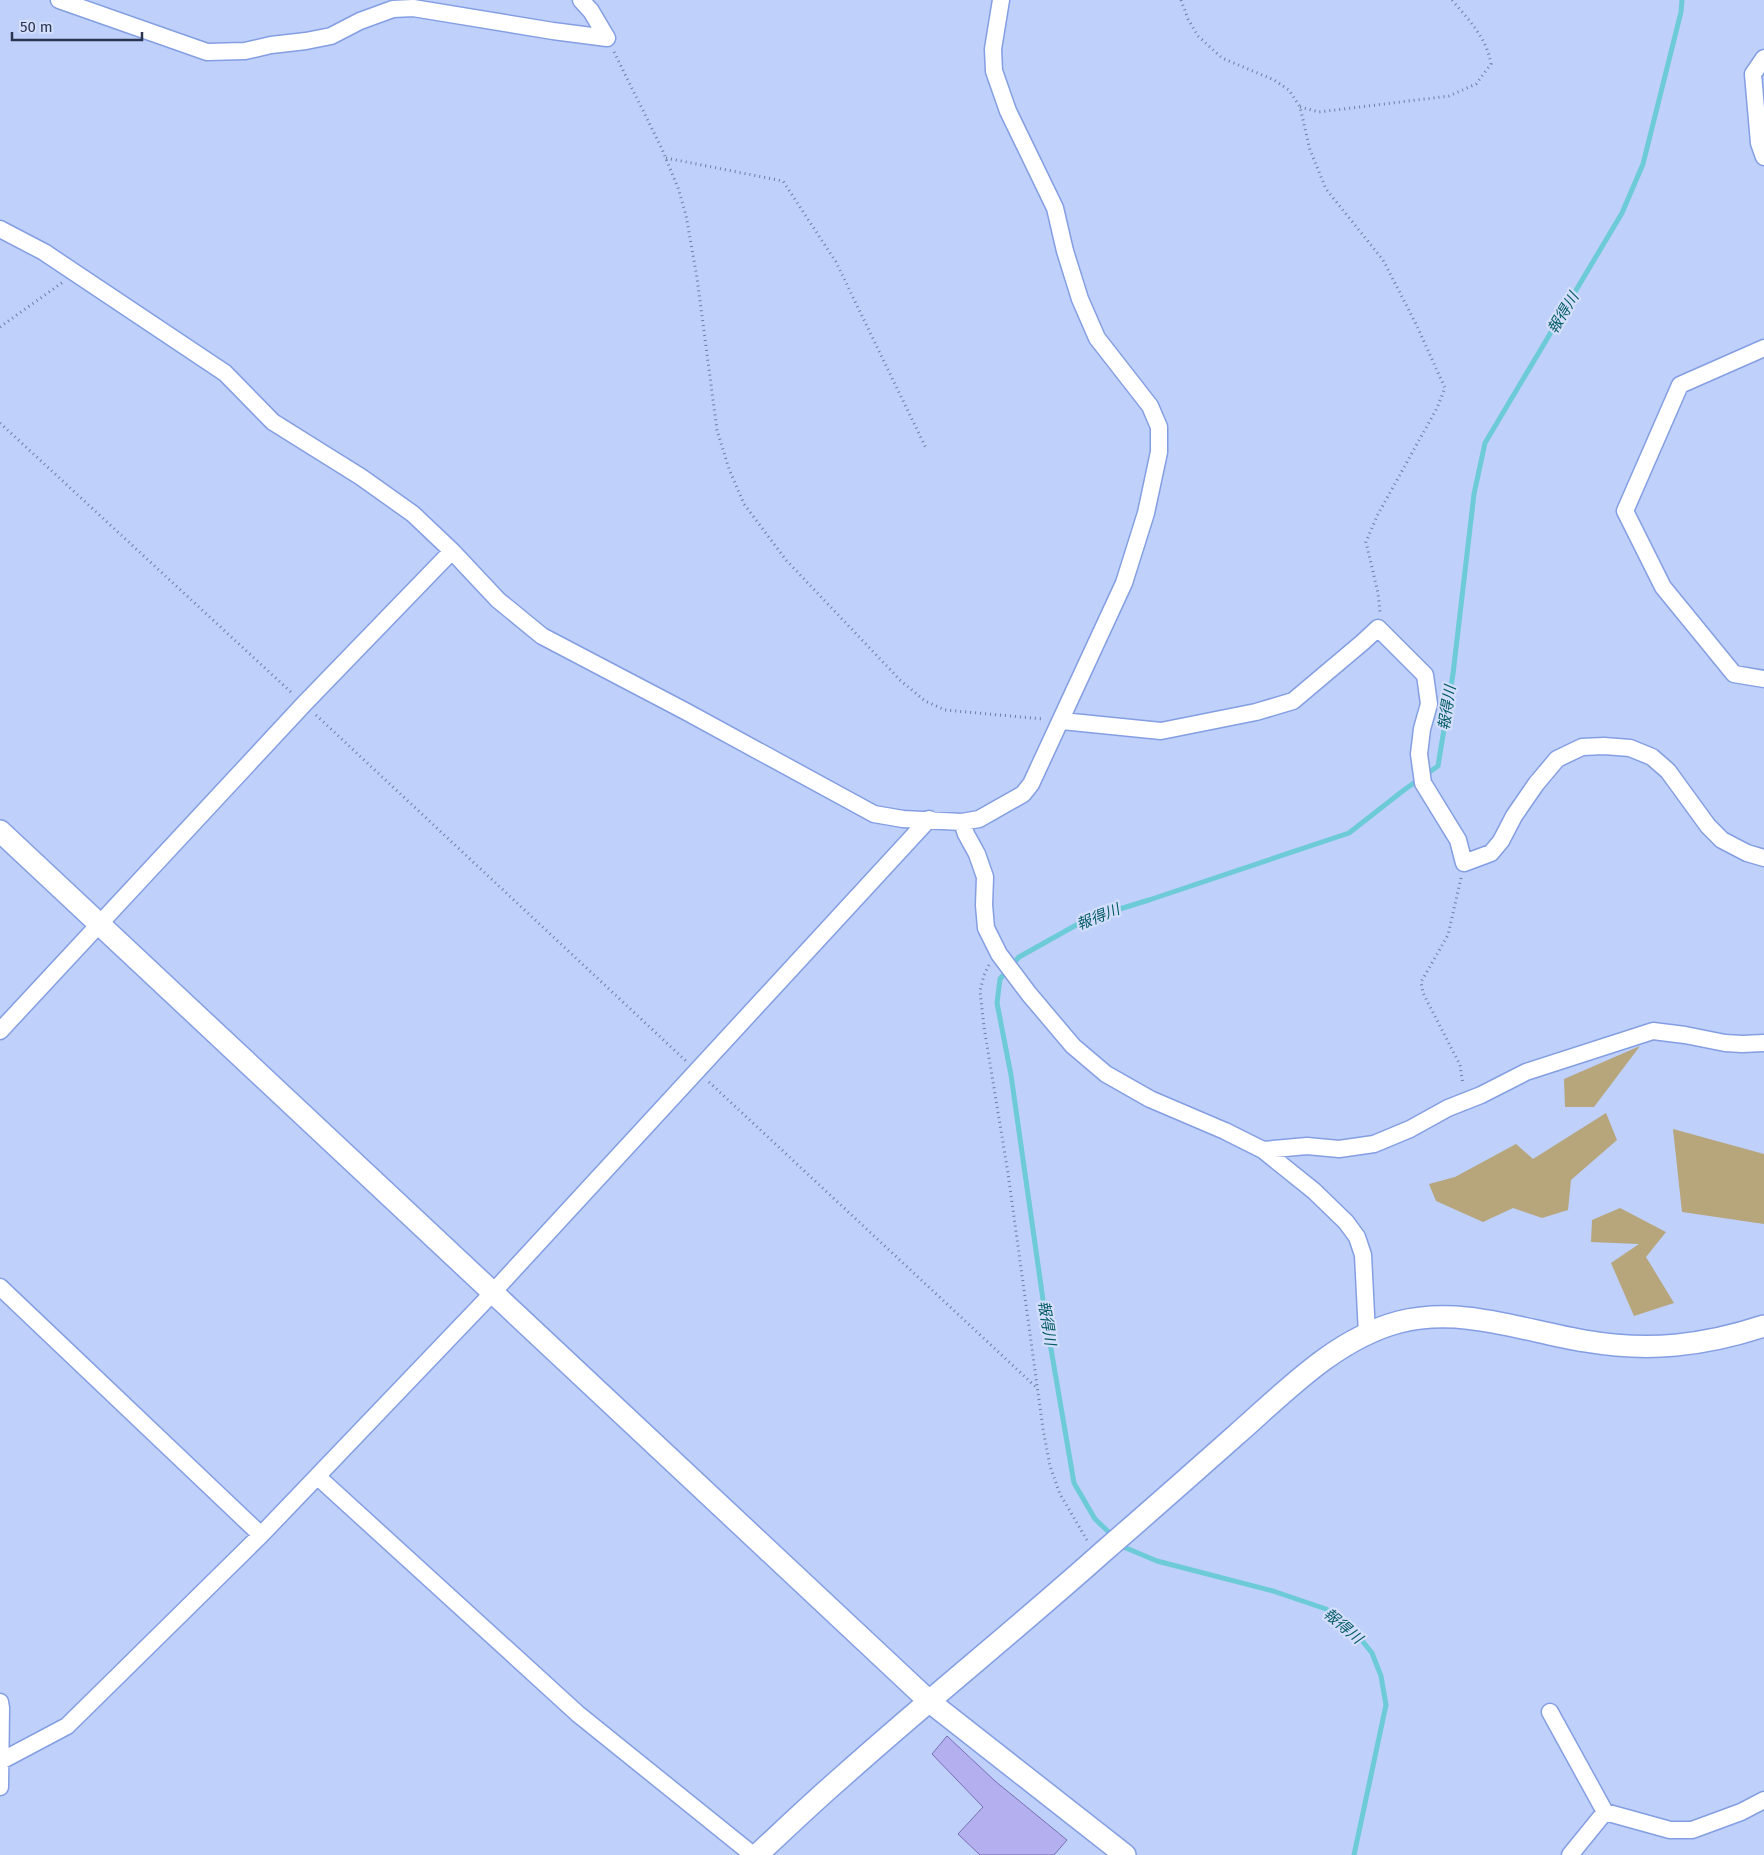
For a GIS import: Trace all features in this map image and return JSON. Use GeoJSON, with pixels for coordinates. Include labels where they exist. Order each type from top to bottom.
{"type":"FeatureCollection","features":[{"type":"Feature","properties":{"kind":"street"},"geometry":{"type":"LineString","coordinates":[[59,0],[207,52],[245,51],[331,36],[360,21],[393,9],[413,8],[607,38]]}},
{"type":"Feature","properties":{"kind":"street"},"geometry":{"type":"LineString","coordinates":[[580,0],[591,11],[607,38]]}},
{"type":"Feature","properties":{"kind":"street"},"geometry":{"type":"LineString","coordinates":[[0,229],[44,252],[76,272],[225,373],[273,422],[362,477],[414,514],[498,600],[542,636],[874,814],[903,819],[962,822],[979,819],[1023,794],[1031,784],[1062,721],[1124,583],[1146,513],[1160,452],[1158,427],[1150,406],[1096,338],[1071,270],[1055,208],[1008,111],[994,71],[993,49],[1001,0]]}},
{"type":"Feature","properties":{"kind":"street"},"geometry":{"type":"LineString","coordinates":[[1764,58],[1753,74],[1760,143],[1764,156]]}},
{"type":"Feature","properties":{"kind":"street"},"geometry":{"type":"LineString","coordinates":[[1764,348],[1680,385],[1625,511],[1663,588],[1734,674],[1764,679]]}},
{"type":"Feature","properties":{"kind":"street"},"geometry":{"type":"LineString","coordinates":[[0,1031],[304,704],[452,551]]}},
{"type":"Feature","properties":{"kind":"street"},"geometry":{"type":"LineString","coordinates":[[1062,721],[1161,730],[1256,712],[1292,701],[1378,628],[1425,675],[1429,704],[1422,729],[1419,754],[1423,783],[1458,840],[1464,863],[1490,853],[1501,841],[1514,816],[1536,784],[1557,760],[1582,748],[1604,746],[1630,748],[1652,757],[1668,771],[1708,826],[1722,840],[1747,853],[1764,858]]}},
{"type":"Feature","properties":{"kind":"street"},"geometry":{"type":"LineString","coordinates":[[1,1762],[67,1726],[262,1535],[492,1292],[888,866],[929,819]]}},
{"type":"Feature","properties":{"kind":"street"},"geometry":{"type":"LineString","coordinates":[[962,822],[986,877],[984,906],[986,928],[996,948],[1029,994],[1073,1046],[1106,1074],[1150,1099],[1225,1131],[1263,1150],[1314,1191],[1346,1222],[1357,1237],[1363,1255],[1367,1334]]}},
{"type":"Feature","properties":{"kind":"street"},"geometry":{"type":"LineString","coordinates":[[0,831],[930,1702],[1125,1855]]}},
{"type":"Feature","properties":{"kind":"street"},"geometry":{"type":"LineString","coordinates":[[1263,1150],[1307,1146],[1339,1149],[1374,1144],[1410,1129],[1448,1108],[1526,1072],[1653,1031],[1725,1043],[1764,1043]]}},
{"type":"Feature","properties":{"kind":"street"},"geometry":{"type":"LineString","coordinates":[[0,1287],[262,1535]]}},
{"type":"Feature","properties":{"kind":"street"},"geometry":{"type":"LineString","coordinates":[[757,1855],[841,1778],[1098,1557],[1299,1380],[1340,1349],[1367,1334],[1400,1322],[1431,1318],[1474,1318],[1585,1341],[1646,1348],[1696,1344],[1764,1326]]}},
{"type":"Feature","properties":{"kind":"street"},"geometry":{"type":"LineString","coordinates":[[318,1477],[578,1714],[753,1855]]}},
{"type":"Feature","properties":{"kind":"street"},"geometry":{"type":"LineString","coordinates":[[0,1702],[2,1708],[0,1787]]}},
{"type":"Feature","properties":{"kind":"street"},"geometry":{"type":"LineString","coordinates":[[1550,1712],[1605,1812],[1670,1830],[1692,1830],[1740,1812],[1764,1800]]}},
{"type":"Feature","properties":{"kind":"street"},"geometry":{"type":"LineString","coordinates":[[1570,1855],[1605,1812]]}},
{"type":"Feature","properties":{"kind":"path"},"geometry":{"type":"LineString","coordinates":[[1181,0],[1188,19],[1198,36],[1222,58],[1274,80],[1289,90],[1300,107],[1310,150],[1326,189],[1383,260],[1416,324],[1445,388],[1437,408],[1377,516],[1366,542],[1380,610],[1378,628]]}},
{"type":"Feature","properties":{"kind":"path"},"geometry":{"type":"LineString","coordinates":[[1300,107],[1319,112],[1450,96],[1476,84],[1491,64],[1489,52],[1475,28],[1452,0]]}},
{"type":"Feature","properties":{"kind":"path"},"geometry":{"type":"LineString","coordinates":[[607,38],[636,94],[678,188],[688,224],[698,278],[717,430],[729,469],[744,504],[786,560],[900,680],[925,701],[945,710],[1062,721]]}},
{"type":"Feature","properties":{"kind":"path"},"geometry":{"type":"LineString","coordinates":[[666,158],[782,181],[836,262],[926,448]]}},
{"type":"Feature","properties":{"kind":"path"},"geometry":{"type":"LineString","coordinates":[[0,327],[76,272]]}},
{"type":"Feature","properties":{"kind":"path"},"geometry":{"type":"LineString","coordinates":[[0,423],[1037,1388]]}},
{"type":"Feature","properties":{"kind":"path"},"geometry":{"type":"LineString","coordinates":[[1464,863],[1448,935],[1422,982],[1423,993],[1460,1065],[1466,1101]]}},
{"type":"Feature","properties":{"kind":"path"},"geometry":{"type":"LineString","coordinates":[[996,948],[984,975],[980,991],[1050,1466],[1060,1494],[1073,1520],[1098,1557]]}},
{"type":"Feature","properties":{"kind":"shaded area"},"geometry":{"type":"Polygon","coordinates":[[[1640,1046],[1594,1107],[1565,1107],[1564,1079],[1640,1046]]]}},
{"type":"Feature","properties":{"kind":"shaded area"},"geometry":{"type":"Polygon","coordinates":[[[1606,1113],[1617,1140],[1571,1180],[1568,1210],[1542,1218],[1513,1208],[1483,1222],[1436,1201],[1429,1184],[1455,1177],[1516,1144],[1533,1159],[1606,1113]]]}},
{"type":"Feature","properties":{"kind":"shaded area"},"geometry":{"type":"Polygon","coordinates":[[[1673,1129],[1764,1154],[1764,1224],[1682,1212],[1673,1129]]]}},
{"type":"Feature","properties":{"kind":"shaded area"},"geometry":{"type":"Polygon","coordinates":[[[1620,1208],[1666,1232],[1646,1257],[1674,1303],[1634,1316],[1611,1263],[1639,1244],[1591,1242],[1592,1220],[1620,1208]]]}},
{"type":"Feature","properties":{"kind":"building"},"geometry":{"type":"Polygon","coordinates":[[[947,1736],[995,1781],[1067,1840],[1054,1855],[980,1855],[958,1834],[983,1807],[932,1754],[947,1736]]]}},
{"type":"Feature","properties":{"kind":"waterway","name":"報得川"},"geometry":{"type":"LineString","coordinates":[[1113,1536],[1095,1519],[1074,1483],[1045,1314],[1011,1075],[997,1003],[1000,979],[1019,957],[1087,919],[1349,833],[1438,766],[1453,674],[1474,494],[1485,443],[1622,213],[1643,164],[1681,12],[1682,0]]}},
{"type":"Feature","properties":{"kind":"waterway","name":"報得川"},"geometry":{"type":"LineString","coordinates":[[1121,1543],[1126,1548],[1157,1561],[1273,1591],[1326,1609],[1356,1633],[1372,1653],[1381,1676],[1386,1705],[1354,1855]]}}]}
